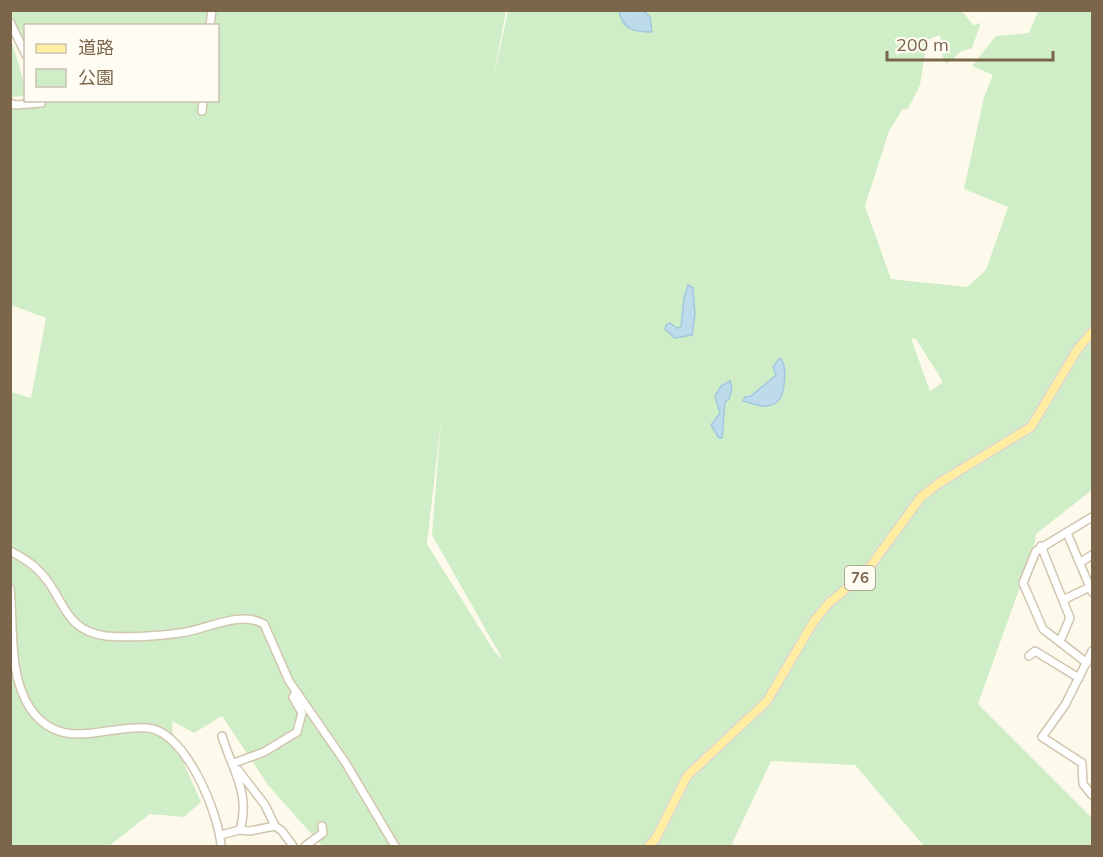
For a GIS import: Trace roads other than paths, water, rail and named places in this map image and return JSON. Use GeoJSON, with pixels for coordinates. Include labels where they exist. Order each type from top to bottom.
{"type":"FeatureCollection","features":[{"type":"Feature","properties":{"kind":"main road","name":"76"},"geometry":{"type":"LineString","coordinates":[[649,846],[656,838],[687,776],[767,701],[821,612],[866,572],[921,497],[939,483],[1031,427],[1077,350],[1092,332]]}},
{"type":"Feature","properties":{"kind":"street"},"geometry":{"type":"LineString","coordinates":[[10,22],[24,51]]}},
{"type":"Feature","properties":{"kind":"street"},"geometry":{"type":"LineString","coordinates":[[10,103],[15,105],[41,102]]}},
{"type":"Feature","properties":{"kind":"street"},"geometry":{"type":"LineString","coordinates":[[202,111],[203,102]]}},
{"type":"Feature","properties":{"kind":"street"},"geometry":{"type":"LineString","coordinates":[[1087,663],[1043,629],[1023,584],[1036,551],[1041,546],[1092,517]]}},
{"type":"Feature","properties":{"kind":"street"},"geometry":{"type":"LineString","coordinates":[[1063,600],[1092,589],[1067,533]]}},
{"type":"Feature","properties":{"kind":"street"},"geometry":{"type":"LineString","coordinates":[[1041,546],[1070,618],[1060,642]]}},
{"type":"Feature","properties":{"kind":"street"},"geometry":{"type":"LineString","coordinates":[[10,551],[24,558],[42,573],[70,619],[83,629],[106,636],[181,633],[237,619],[255,619],[264,624],[296,692],[345,762],[395,846]]}},
{"type":"Feature","properties":{"kind":"street"},"geometry":{"type":"LineString","coordinates":[[1081,562],[1092,555]]}},
{"type":"Feature","properties":{"kind":"street"},"geometry":{"type":"LineString","coordinates":[[10,588],[16,668],[20,686],[36,715],[51,727],[70,734],[90,736],[146,728],[155,730],[179,750],[197,773],[222,846]]}},
{"type":"Feature","properties":{"kind":"street"},"geometry":{"type":"LineString","coordinates":[[1029,656],[1035,651],[1079,678]]}},
{"type":"Feature","properties":{"kind":"street"},"geometry":{"type":"LineString","coordinates":[[1092,651],[1079,678],[1042,737],[1082,763],[1083,784],[1092,795]]}},
{"type":"Feature","properties":{"kind":"street"},"geometry":{"type":"LineString","coordinates":[[235,765],[264,752],[297,732],[302,713],[293,697],[296,692]]}},
{"type":"Feature","properties":{"kind":"street"},"geometry":{"type":"LineString","coordinates":[[222,736],[235,765],[246,810],[240,830]]}},
{"type":"Feature","properties":{"kind":"street"},"geometry":{"type":"LineString","coordinates":[[235,765],[265,805],[275,826],[282,831],[293,846]]}},
{"type":"Feature","properties":{"kind":"street"},"geometry":{"type":"LineString","coordinates":[[220,835],[275,826]]}},
{"type":"Feature","properties":{"kind":"street"},"geometry":{"type":"LineString","coordinates":[[305,846],[323,833],[322,826]]}},
{"type":"Feature","properties":{"kind":"water"},"geometry":{"type":"Polygon","coordinates":[[[619,11],[643,11],[650,17],[652,32],[630,29],[623,22],[619,11]]]}},
{"type":"Feature","properties":{"kind":"water"},"geometry":{"type":"Polygon","coordinates":[[[688,285],[693,288],[695,315],[692,335],[675,338],[665,329],[670,323],[677,328],[681,327],[684,298],[688,285]]]}},
{"type":"Feature","properties":{"kind":"water"},"geometry":{"type":"Polygon","coordinates":[[[780,358],[784,367],[784,380],[780,399],[769,406],[743,401],[745,397],[751,396],[776,375],[773,367],[780,358]]]}},
{"type":"Feature","properties":{"kind":"water"},"geometry":{"type":"Polygon","coordinates":[[[730,381],[732,389],[729,399],[725,402],[722,438],[719,438],[711,425],[720,413],[715,396],[721,386],[730,381]]]}}]}
